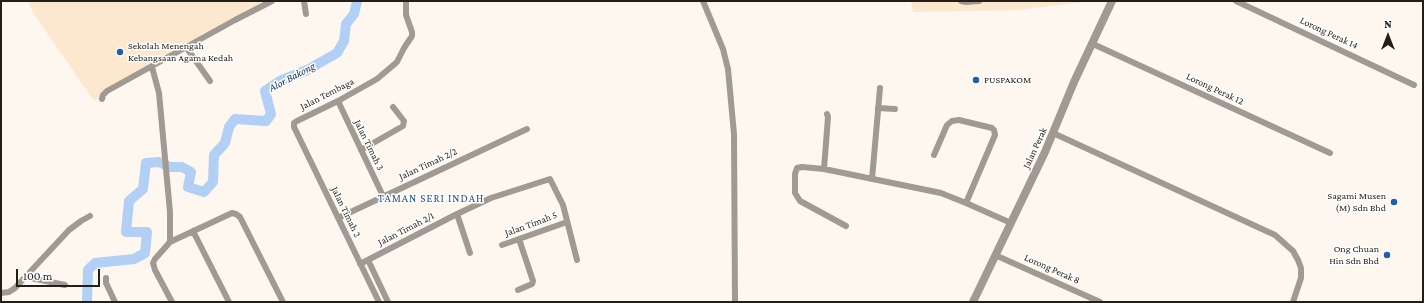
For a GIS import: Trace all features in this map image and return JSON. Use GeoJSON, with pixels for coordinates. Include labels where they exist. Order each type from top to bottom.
{"type":"FeatureCollection","features":[{"type":"Feature","properties":{"kind":"street"},"geometry":{"type":"LineString","coordinates":[[102,99],[103,95],[107,91],[272,1]]}},
{"type":"Feature","properties":{"kind":"street"},"geometry":{"type":"LineString","coordinates":[[304,1],[306,14]]}},
{"type":"Feature","properties":{"kind":"street","name":"Jalan Tembaga"},"geometry":{"type":"LineString","coordinates":[[295,131],[294,123],[377,79],[397,62],[412,36],[406,15],[406,1]]}},
{"type":"Feature","properties":{"kind":"street"},"geometry":{"type":"LineString","coordinates":[[703,1],[723,49],[728,69],[734,134],[735,302]]}},
{"type":"Feature","properties":{"kind":"street"},"geometry":{"type":"LineString","coordinates":[[961,1],[979,1]]}},
{"type":"Feature","properties":{"kind":"street","name":"Jalan Perak"},"geometry":{"type":"LineString","coordinates":[[973,302],[1053,133],[1112,1]]}},
{"type":"Feature","properties":{"kind":"street","name":"Lorong Perak 14"},"geometry":{"type":"LineString","coordinates":[[1236,1],[1414,85]]}},
{"type":"Feature","properties":{"kind":"street","name":"Lorong Perak 12"},"geometry":{"type":"LineString","coordinates":[[1092,44],[1330,153]]}},
{"type":"Feature","properties":{"kind":"street"},"geometry":{"type":"LineString","coordinates":[[186,47],[210,81]]}},
{"type":"Feature","properties":{"kind":"street"},"geometry":{"type":"LineString","coordinates":[[152,67],[159,92],[170,212],[170,242]]}},
{"type":"Feature","properties":{"kind":"street"},"geometry":{"type":"LineString","coordinates":[[872,179],[880,88]]}},
{"type":"Feature","properties":{"kind":"street","name":"Jalan Timah 3"},"geometry":{"type":"LineString","coordinates":[[338,101],[383,196]]}},
{"type":"Feature","properties":{"kind":"street"},"geometry":{"type":"LineString","coordinates":[[361,150],[403,126],[404,121],[393,107]]}},
{"type":"Feature","properties":{"kind":"street"},"geometry":{"type":"LineString","coordinates":[[878,108],[895,109]]}},
{"type":"Feature","properties":{"kind":"street"},"geometry":{"type":"LineString","coordinates":[[824,169],[827,114]]}},
{"type":"Feature","properties":{"kind":"street"},"geometry":{"type":"LineString","coordinates":[[934,155],[947,125],[952,121],[959,120],[992,128],[994,130],[995,135],[966,203]]}},
{"type":"Feature","properties":{"kind":"street","name":"Jalan Timah 2/2"},"geometry":{"type":"LineString","coordinates":[[338,218],[527,129]]}},
{"type":"Feature","properties":{"kind":"street","name":"Jalan Timah 2"},"geometry":{"type":"LineString","coordinates":[[295,131],[379,302]]}},
{"type":"Feature","properties":{"kind":"street"},"geometry":{"type":"LineString","coordinates":[[1053,133],[1275,235],[1292,251],[1301,268],[1301,278],[1293,302]]}},
{"type":"Feature","properties":{"kind":"street"},"geometry":{"type":"LineString","coordinates":[[846,226],[804,204],[797,198],[795,174],[797,168],[824,169],[941,194],[966,203],[1011,223]]}},
{"type":"Feature","properties":{"kind":"street","name":"Jalan Timah 2/1"},"geometry":{"type":"LineString","coordinates":[[360,264],[491,198],[550,179],[563,205],[567,222]]}},
{"type":"Feature","properties":{"kind":"street"},"geometry":{"type":"LineString","coordinates":[[172,302],[155,270],[153,263],[155,259],[170,242],[232,213],[240,216],[283,302]]}},
{"type":"Feature","properties":{"kind":"street"},"geometry":{"type":"LineString","coordinates":[[457,214],[470,253]]}},
{"type":"Feature","properties":{"kind":"street"},"geometry":{"type":"LineString","coordinates":[[1,293],[9,292],[15,288],[69,230],[90,216]]}},
{"type":"Feature","properties":{"kind":"street"},"geometry":{"type":"LineString","coordinates":[[567,222],[577,260]]}},
{"type":"Feature","properties":{"kind":"street","name":"Jalan Timah 5"},"geometry":{"type":"LineString","coordinates":[[502,245],[567,222]]}},
{"type":"Feature","properties":{"kind":"street"},"geometry":{"type":"LineString","coordinates":[[194,231],[229,302]]}},
{"type":"Feature","properties":{"kind":"street"},"geometry":{"type":"LineString","coordinates":[[518,290],[532,284],[533,281],[519,240]]}},
{"type":"Feature","properties":{"kind":"street","name":"Lorong Perak 8"},"geometry":{"type":"LineString","coordinates":[[995,255],[1100,302]]}},
{"type":"Feature","properties":{"kind":"street"},"geometry":{"type":"LineString","coordinates":[[368,260],[388,302]]}},
{"type":"Feature","properties":{"kind":"street"},"geometry":{"type":"LineString","coordinates":[[26,276],[65,285]]}},
{"type":"Feature","properties":{"kind":"street"},"geometry":{"type":"LineString","coordinates":[[106,278],[106,283],[115,302]]}},
{"type":"Feature","properties":{"kind":"shaded area","name":"Sekolah Menengah Kebangsaan Agama Kedah"},"geometry":{"type":"Polygon","coordinates":[[[28,1],[270,1],[94,101],[34,14],[28,1]]]}},
{"type":"Feature","properties":{"kind":"shaded area"},"geometry":{"type":"Polygon","coordinates":[[[911,1],[1091,1],[1019,10],[913,12],[911,1]]]}},
{"type":"Feature","properties":{"kind":"waterway","name":"Alor Bakong"},"geometry":{"type":"LineString","coordinates":[[87,302],[88,270],[95,263],[134,259],[145,253],[147,232],[126,232],[129,201],[143,189],[146,163],[159,162],[170,167],[182,167],[191,172],[188,187],[204,192],[213,182],[214,155],[225,143],[229,127],[235,119],[266,121],[271,114],[265,91],[280,81],[307,70],[337,53],[344,41],[346,24],[354,14],[357,1]]}},
{"type":"Feature","properties":{"kind":"place","name":"Sekolah Menengah Kebangsaan Agama Kedah"},"geometry":{"type":"Point","coordinates":[120,52]}},
{"type":"Feature","properties":{"kind":"place","name":"PUSPAKOM"},"geometry":{"type":"Point","coordinates":[976,80]}},
{"type":"Feature","properties":{"kind":"place","name":"Sagami Musen (M) Sdn Bhd"},"geometry":{"type":"Point","coordinates":[1394,202]}},
{"type":"Feature","properties":{"kind":"place","name":"Ong Chuan Hin Sdn Bhd"},"geometry":{"type":"Point","coordinates":[1387,255]}},
{"type":"Feature","properties":{"kind":"district","name":"TAMAN SERI INDAH"},"geometry":{"type":"Point","coordinates":[431,199]}}]}
